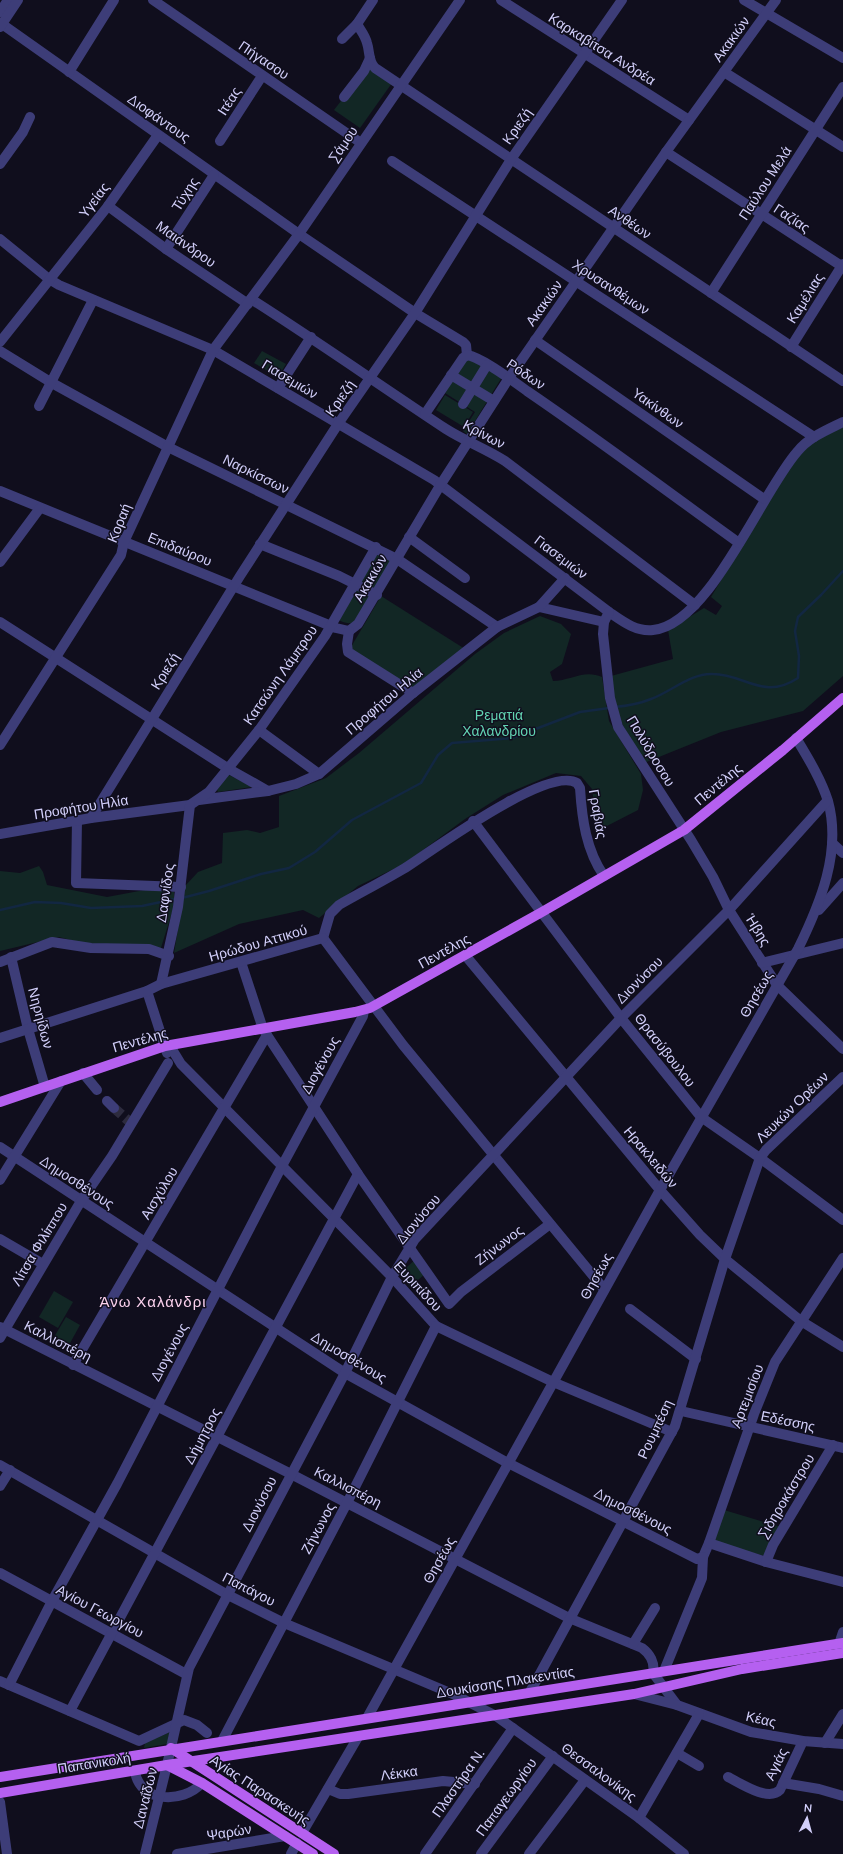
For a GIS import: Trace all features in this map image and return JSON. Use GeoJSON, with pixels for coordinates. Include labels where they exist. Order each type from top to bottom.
{"type":"FeatureCollection","features":[{"type":"Feature","properties":{"kind":"main road","name":"Πεντέλης"},"geometry":{"type":"LineString","coordinates":[[0,1102],[167,1046],[265,1032],[364,1010],[542,912],[684,830],[842,700]]}},
{"type":"Feature","properties":{"kind":"main road","name":"Δουκίσσης Πλακεντίας"},"geometry":{"type":"LineString","coordinates":[[0,1776],[664,1671],[841,1649]]}},
{"type":"Feature","properties":{"kind":"main road"},"geometry":{"type":"LineString","coordinates":[[192,1762],[634,1694],[742,1669],[841,1649]]}},
{"type":"Feature","properties":{"kind":"main road","name":"Αγίας Παρασκευής"},"geometry":{"type":"LineString","coordinates":[[171,1748],[334,1854]]}},
{"type":"Feature","properties":{"kind":"main road","name":"Παπανικολή"},"geometry":{"type":"LineString","coordinates":[[0,1793],[192,1762]]}},
{"type":"Feature","properties":{"kind":"main road","name":"Αγίας Παρασκευής"},"geometry":{"type":"LineString","coordinates":[[168,1765],[202,1783],[313,1854]]}},
{"type":"Feature","properties":{"kind":"street"},"geometry":{"type":"LineString","coordinates":[[1,26],[18,0]]}},
{"type":"Feature","properties":{"kind":"street"},"geometry":{"type":"LineString","coordinates":[[69,72],[114,0]]}},
{"type":"Feature","properties":{"kind":"street","name":"Πήγασου"},"geometry":{"type":"LineString","coordinates":[[153,0],[361,143]]}},
{"type":"Feature","properties":{"kind":"street"},"geometry":{"type":"LineString","coordinates":[[342,39],[357,24],[373,0]]}},
{"type":"Feature","properties":{"kind":"street","name":"Σάμου"},"geometry":{"type":"LineString","coordinates":[[250,302],[299,234],[460,0]]}},
{"type":"Feature","properties":{"kind":"street","name":"Καρκαβίτσα Ανδρέα"},"geometry":{"type":"LineString","coordinates":[[500,0],[584,55],[689,120]]}},
{"type":"Feature","properties":{"kind":"street","name":"Κριεζή"},"geometry":{"type":"LineString","coordinates":[[91,818],[260,544],[338,424],[415,313],[512,158],[622,0]]}},
{"type":"Feature","properties":{"kind":"street"},"geometry":{"type":"LineString","coordinates":[[744,0],[843,58]]}},
{"type":"Feature","properties":{"kind":"street","name":"Ακακιών"},"geometry":{"type":"LineString","coordinates":[[349,631],[358,624],[377,595],[409,537],[494,400],[613,227],[776,0]]}},
{"type":"Feature","properties":{"kind":"street"},"geometry":{"type":"LineString","coordinates":[[344,97],[364,71],[370,58],[368,45],[362,29],[357,24]]}},
{"type":"Feature","properties":{"kind":"street","name":"Διοφάντους"},"geometry":{"type":"LineString","coordinates":[[1,26],[158,134],[299,234]]}},
{"type":"Feature","properties":{"kind":"street","name":"Ανθέων"},"geometry":{"type":"LineString","coordinates":[[370,58],[374,68],[512,158],[843,381]]}},
{"type":"Feature","properties":{"kind":"street"},"geometry":{"type":"LineString","coordinates":[[724,72],[843,147]]}},
{"type":"Feature","properties":{"kind":"street","name":"Ιτέας"},"geometry":{"type":"LineString","coordinates":[[220,141],[262,76]]}},
{"type":"Feature","properties":{"kind":"street","name":"Παύλου Μελά"},"geometry":{"type":"LineString","coordinates":[[711,293],[843,87]]}},
{"type":"Feature","properties":{"kind":"street"},"geometry":{"type":"LineString","coordinates":[[0,164],[23,132],[30,117]]}},
{"type":"Feature","properties":{"kind":"street","name":"Υγείας"},"geometry":{"type":"LineString","coordinates":[[0,342],[108,206],[158,134]]}},
{"type":"Feature","properties":{"kind":"street","name":"Γαζίας"},"geometry":{"type":"LineString","coordinates":[[666,152],[843,266]]}},
{"type":"Feature","properties":{"kind":"street","name":"Χρυσανθέμων"},"geometry":{"type":"LineString","coordinates":[[392,161],[814,437]]}},
{"type":"Feature","properties":{"kind":"street","name":"Τύχης"},"geometry":{"type":"LineString","coordinates":[[166,248],[214,174]]}},
{"type":"Feature","properties":{"kind":"street","name":"Μαιάνδρου"},"geometry":{"type":"LineString","coordinates":[[108,206],[166,248],[250,302]]}},
{"type":"Feature","properties":{"kind":"street"},"geometry":{"type":"LineString","coordinates":[[299,234],[415,313],[466,345],[467,356],[463,358],[425,414]]}},
{"type":"Feature","properties":{"kind":"street","name":"Γιασεμιών"},"geometry":{"type":"LineString","coordinates":[[0,239],[49,279],[93,300],[213,350],[441,484],[609,612],[635,628],[652,630],[664,628],[676,621],[695,605],[717,578],[764,499],[798,451],[814,437],[843,422]]}},
{"type":"Feature","properties":{"kind":"street","name":"Καμέλιας"},"geometry":{"type":"LineString","coordinates":[[791,346],[843,266]]}},
{"type":"Feature","properties":{"kind":"street"},"geometry":{"type":"LineString","coordinates":[[39,406],[93,300]]}},
{"type":"Feature","properties":{"kind":"street","name":"Κρίνων"},"geometry":{"type":"LineString","coordinates":[[250,302],[311,337],[370,379],[448,430],[505,461],[695,605]]}},
{"type":"Feature","properties":{"kind":"street","name":"Κοραή"},"geometry":{"type":"LineString","coordinates":[[0,745],[117,562],[124,548],[124,542],[213,350],[250,302]]}},
{"type":"Feature","properties":{"kind":"street"},"geometry":{"type":"LineString","coordinates":[[278,388],[311,337]]}},
{"type":"Feature","properties":{"kind":"street","name":"Υακίνθων"},"geometry":{"type":"LineString","coordinates":[[535,340],[764,499]]}},
{"type":"Feature","properties":{"kind":"street","name":"Ναρκίσσων"},"geometry":{"type":"LineString","coordinates":[[0,351],[168,447],[376,547],[397,559],[497,627]]}},
{"type":"Feature","properties":{"kind":"street","name":"Ρόδων"},"geometry":{"type":"LineString","coordinates":[[467,356],[475,357],[509,378],[739,543]]}},
{"type":"Feature","properties":{"kind":"street"},"geometry":{"type":"LineString","coordinates":[[463,404],[487,364]]}},
{"type":"Feature","properties":{"kind":"street"},"geometry":{"type":"LineString","coordinates":[[451,375],[494,400]]}},
{"type":"Feature","properties":{"kind":"street","name":"Επιδαύρου"},"geometry":{"type":"LineString","coordinates":[[0,491],[331,626],[349,631]]}},
{"type":"Feature","properties":{"kind":"street"},"geometry":{"type":"LineString","coordinates":[[0,562],[40,508]]}},
{"type":"Feature","properties":{"kind":"street"},"geometry":{"type":"LineString","coordinates":[[409,537],[465,578]]}},
{"type":"Feature","properties":{"kind":"street"},"geometry":{"type":"LineString","coordinates":[[260,544],[355,583],[377,595]]}},
{"type":"Feature","properties":{"kind":"street","name":"Κατσώνη Λάμπρου"},"geometry":{"type":"LineString","coordinates":[[190,805],[200,800],[229,768],[259,730],[331,626],[376,547]]}},
{"type":"Feature","properties":{"kind":"street","name":"Προφήτου Ηλία"},"geometry":{"type":"LineString","coordinates":[[200,800],[268,791],[296,784],[319,774],[413,693],[497,627],[539,607],[565,578]]}},
{"type":"Feature","properties":{"kind":"street"},"geometry":{"type":"LineString","coordinates":[[539,607],[604,622]]}},
{"type":"Feature","properties":{"kind":"street","name":"Πολύδροσου"},"geometry":{"type":"LineString","coordinates":[[609,612],[604,622],[603,634],[610,698],[614,717],[625,740],[684,830]]}},
{"type":"Feature","properties":{"kind":"street"},"geometry":{"type":"LineString","coordinates":[[0,622],[152,720],[268,791]]}},
{"type":"Feature","properties":{"kind":"street"},"geometry":{"type":"LineString","coordinates":[[349,631],[347,644],[348,652],[413,693]]}},
{"type":"Feature","properties":{"kind":"street"},"geometry":{"type":"LineString","coordinates":[[259,730],[319,774]]}},
{"type":"Feature","properties":{"kind":"street","name":"Θησέως"},"geometry":{"type":"LineString","coordinates":[[367,1718],[604,1289],[795,955],[815,915],[827,878],[832,843],[828,801],[816,773],[796,738]]}},
{"type":"Feature","properties":{"kind":"street","name":"Ηρώδου Αττικού"},"geometry":{"type":"LineString","coordinates":[[0,1038],[147,991],[161,984],[324,938],[330,914],[338,905],[404,868],[473,821],[512,800],[557,781],[574,780]]}},
{"type":"Feature","properties":{"kind":"street","name":"Γραβιάς"},"geometry":{"type":"LineString","coordinates":[[574,780],[578,783],[580,788],[582,814],[588,843],[604,876]]}},
{"type":"Feature","properties":{"kind":"street","name":"Διονύσου"},"geometry":{"type":"LineString","coordinates":[[171,1748],[178,1722],[186,1674],[290,1474],[345,1373],[392,1277],[415,1239],[621,1018],[729,910],[828,801]]}},
{"type":"Feature","properties":{"kind":"street","name":"Προφήτου Ηλία"},"geometry":{"type":"LineString","coordinates":[[0,834],[77,820],[190,805]]}},
{"type":"Feature","properties":{"kind":"street","name":"Δαφνίδος"},"geometry":{"type":"LineString","coordinates":[[161,984],[169,956],[178,907],[190,805]]}},
{"type":"Feature","properties":{"kind":"street"},"geometry":{"type":"LineString","coordinates":[[77,820],[76,883],[180,890]]}},
{"type":"Feature","properties":{"kind":"street","name":"Θρασύβουλου"},"geometry":{"type":"LineString","coordinates":[[473,821],[621,1018],[701,1117],[760,1158],[843,1220]]}},
{"type":"Feature","properties":{"kind":"street","name":"Ήβης"},"geometry":{"type":"LineString","coordinates":[[684,830],[713,877],[729,910],[777,985],[843,1049]]}},
{"type":"Feature","properties":{"kind":"street"},"geometry":{"type":"LineString","coordinates":[[832,843],[843,853]]}},
{"type":"Feature","properties":{"kind":"street"},"geometry":{"type":"LineString","coordinates":[[815,915],[843,883]]}},
{"type":"Feature","properties":{"kind":"street"},"geometry":{"type":"LineString","coordinates":[[324,938],[403,1045],[604,1289]]}},
{"type":"Feature","properties":{"kind":"street"},"geometry":{"type":"LineString","coordinates":[[0,962],[52,942],[90,948],[149,949],[169,956]]}},
{"type":"Feature","properties":{"kind":"street"},"geometry":{"type":"LineString","coordinates":[[762,963],[843,943]]}},
{"type":"Feature","properties":{"kind":"street","name":"Ηρακλειδών"},"geometry":{"type":"LineString","coordinates":[[465,955],[660,1190],[700,1235],[725,1259],[801,1321],[843,1347]]}},
{"type":"Feature","properties":{"kind":"street","name":"Νηρηίδων"},"geometry":{"type":"LineString","coordinates":[[11,957],[28,1029],[45,1086]]}},
{"type":"Feature","properties":{"kind":"street"},"geometry":{"type":"LineString","coordinates":[[241,962],[265,1032],[358,1174],[410,1248]]}},
{"type":"Feature","properties":{"kind":"street"},"geometry":{"type":"LineString","coordinates":[[147,991],[167,1046],[168,1063],[171,1062],[181,1064]]}},
{"type":"Feature","properties":{"kind":"street","name":"Διογένους"},"geometry":{"type":"LineString","coordinates":[[5,1683],[96,1521],[314,1105],[363,1016],[364,1010]]}},
{"type":"Feature","properties":{"kind":"street","name":"Αισχύλου"},"geometry":{"type":"LineString","coordinates":[[73,1365],[226,1108],[265,1032]]}},
{"type":"Feature","properties":{"kind":"street","name":"Ευριπίδου"},"geometry":{"type":"LineString","coordinates":[[167,1046],[181,1064],[392,1277],[436,1326],[553,1382],[672,1432]]}},
{"type":"Feature","properties":{"kind":"street","name":"Λίτσα Φιλίππου"},"geometry":{"type":"LineString","coordinates":[[2,1332],[81,1201],[112,1156],[168,1063]]}},
{"type":"Feature","properties":{"kind":"street"},"geometry":{"type":"LineString","coordinates":[[83,1073],[97,1090]]}},
{"type":"Feature","properties":{"kind":"street","name":"Λευκών Ορέων"},"geometry":{"type":"LineString","coordinates":[[760,1158],[766,1150],[843,1077]]}},
{"type":"Feature","properties":{"kind":"street"},"geometry":{"type":"LineString","coordinates":[[0,1180],[61,1081]]}},
{"type":"Feature","properties":{"kind":"street","name":"Δημοσθένους"},"geometry":{"type":"LineString","coordinates":[[0,1147],[145,1243],[218,1289],[275,1329],[345,1373],[508,1463],[694,1558],[702,1558]]}},
{"type":"Feature","properties":{"kind":"street","name":"Ρουμπέση"},"geometry":{"type":"LineString","coordinates":[[530,1692],[569,1618],[672,1432],[681,1411],[725,1259],[760,1158]]}},
{"type":"Feature","properties":{"kind":"street","name":"Δήμητρος"},"geometry":{"type":"LineString","coordinates":[[70,1711],[358,1174]]}},
{"type":"Feature","properties":{"kind":"street","name":"Ζήνωνος"},"geometry":{"type":"LineString","coordinates":[[410,1248],[449,1304],[461,1292],[550,1224]]}},
{"type":"Feature","properties":{"kind":"street"},"geometry":{"type":"LineString","coordinates":[[0,1239],[43,1264]]}},
{"type":"Feature","properties":{"kind":"street","name":"Αρτεμισίου"},"geometry":{"type":"LineString","coordinates":[[664,1671],[702,1578],[702,1558],[709,1543],[775,1362],[843,1258]]}},
{"type":"Feature","properties":{"kind":"street"},"geometry":{"type":"LineString","coordinates":[[630,1309],[696,1359]]}},
{"type":"Feature","properties":{"kind":"street","name":"Ζήνωνος"},"geometry":{"type":"LineString","coordinates":[[222,1741],[347,1503],[436,1326]]}},
{"type":"Feature","properties":{"kind":"street","name":"Καλλισπέρη"},"geometry":{"type":"LineString","coordinates":[[2,1332],[156,1406],[569,1618],[633,1644],[648,1653],[654,1667],[653,1673],[663,1687]]}},
{"type":"Feature","properties":{"kind":"street","name":"Εδέσσης"},"geometry":{"type":"LineString","coordinates":[[681,1411],[750,1428],[843,1448]]}},
{"type":"Feature","properties":{"kind":"street","name":"Σιδηροκάστρου"},"geometry":{"type":"LineString","coordinates":[[766,1562],[773,1545],[833,1445]]}},
{"type":"Feature","properties":{"kind":"street","name":"Παπάγου"},"geometry":{"type":"LineString","coordinates":[[0,1465],[228,1595],[284,1623],[469,1702],[496,1716]]}},
{"type":"Feature","properties":{"kind":"street"},"geometry":{"type":"LineString","coordinates":[[0,1486],[10,1470]]}},
{"type":"Feature","properties":{"kind":"street"},"geometry":{"type":"LineString","coordinates":[[709,1543],[766,1562],[843,1582]]}},
{"type":"Feature","properties":{"kind":"street","name":"Αγίου Γεωργίου"},"geometry":{"type":"LineString","coordinates":[[0,1573],[186,1674]]}},
{"type":"Feature","properties":{"kind":"street"},"geometry":{"type":"LineString","coordinates":[[633,1644],[655,1608]]}},
{"type":"Feature","properties":{"kind":"street"},"geometry":{"type":"LineString","coordinates":[[841,1649],[843,1632]]}},
{"type":"Feature","properties":{"kind":"street"},"geometry":{"type":"LineString","coordinates":[[5,1683],[139,1741],[184,1720],[190,1722],[207,1733]]}},
{"type":"Feature","properties":{"kind":"street","name":"Κέας"},"geometry":{"type":"LineString","coordinates":[[663,1687],[677,1705]]}},
{"type":"Feature","properties":{"kind":"street","name":"Κέας"},"geometry":{"type":"LineString","coordinates":[[634,1694],[677,1705],[698,1714],[751,1732],[802,1741],[843,1744]]}},
{"type":"Feature","properties":{"kind":"street"},"geometry":{"type":"LineString","coordinates":[[639,1818],[698,1714]]}},
{"type":"Feature","properties":{"kind":"street"},"geometry":{"type":"LineString","coordinates":[[825,1743],[843,1714]]}},
{"type":"Feature","properties":{"kind":"street","name":"Θεσσαλονίκης"},"geometry":{"type":"LineString","coordinates":[[496,1716],[639,1818],[684,1854]]}},
{"type":"Feature","properties":{"kind":"street","name":"Πλαστήρα Ν."},"geometry":{"type":"LineString","coordinates":[[425,1854],[513,1728]]}},
{"type":"Feature","properties":{"kind":"street"},"geometry":{"type":"LineString","coordinates":[[302,1833],[358,1737]]}},
{"type":"Feature","properties":{"kind":"street"},"geometry":{"type":"LineString","coordinates":[[136,1755],[139,1741]]}},
{"type":"Feature","properties":{"kind":"street","name":"Αγιάς"},"geometry":{"type":"LineString","coordinates":[[728,1777],[769,1795],[777,1792],[802,1741]]}},
{"type":"Feature","properties":{"kind":"street","name":"Δαναΐδων"},"geometry":{"type":"LineString","coordinates":[[145,1854],[171,1748]]}},
{"type":"Feature","properties":{"kind":"street"},"geometry":{"type":"LineString","coordinates":[[677,1753],[699,1766]]}},
{"type":"Feature","properties":{"kind":"street","name":"Παπαγεωργίου"},"geometry":{"type":"LineString","coordinates":[[481,1854],[553,1756]]}},
{"type":"Feature","properties":{"kind":"street"},"geometry":{"type":"LineString","coordinates":[[134,1771],[135,1776],[142,1785],[159,1796],[173,1798],[182,1796],[194,1791],[202,1783]]}},
{"type":"Feature","properties":{"kind":"street"},"geometry":{"type":"LineString","coordinates":[[529,1854],[585,1780]]}},
{"type":"Feature","properties":{"kind":"street","name":"Λέκκα"},"geometry":{"type":"LineString","coordinates":[[328,1789],[340,1794],[348,1794],[443,1781],[475,1784]]}},
{"type":"Feature","properties":{"kind":"street"},"geometry":{"type":"LineString","coordinates":[[783,1782],[819,1789],[843,1796]]}},
{"type":"Feature","properties":{"kind":"street"},"geometry":{"type":"LineString","coordinates":[[0,1802],[7,1854]]}},
{"type":"Feature","properties":{"kind":"street","name":"Ψαρών"},"geometry":{"type":"LineString","coordinates":[[177,1854],[286,1836]]}},
{"type":"Feature","properties":{"kind":"street"},"geometry":{"type":"LineString","coordinates":[[291,1854],[297,1844]]}},
{"type":"Feature","properties":{"kind":"green space"},"geometry":{"type":"Polygon","coordinates":[[[368,66],[392,83],[360,128],[334,110],[368,66]]]}},
{"type":"Feature","properties":{"kind":"green space"},"geometry":{"type":"Polygon","coordinates":[[[262,351],[286,364],[278,377],[254,363],[262,351]]]}},
{"type":"Feature","properties":{"kind":"green space"},"geometry":{"type":"Polygon","coordinates":[[[467,357],[502,377],[467,434],[463,431],[475,412],[445,393],[467,357]]]}},
{"type":"Feature","properties":{"kind":"green space"},"geometry":{"type":"Polygon","coordinates":[[[445,395],[473,412],[464,427],[436,410],[445,395]]]}},
{"type":"Feature","properties":{"kind":"green space"},"geometry":{"type":"Polygon","coordinates":[[[843,426],[843,676],[803,711],[721,732],[644,763],[620,720],[615,705],[611,676],[673,659],[668,630],[704,608],[716,615],[722,606],[711,597],[795,457],[814,441],[843,426]]]}},
{"type":"Feature","properties":{"kind":"green space"},"geometry":{"type":"Polygon","coordinates":[[[378,553],[393,561],[376,592],[359,582],[378,553]]]}},
{"type":"Feature","properties":{"kind":"green space"},"geometry":{"type":"Polygon","coordinates":[[[357,586],[373,595],[356,621],[349,623],[342,622],[337,619],[357,586]]]}},
{"type":"Feature","properties":{"kind":"green space"},"geometry":{"type":"Polygon","coordinates":[[[381,596],[465,649],[413,688],[352,652],[351,647],[381,596]]]}},
{"type":"Feature","properties":{"kind":"green space","name":"Ρεματιά Χαλανδρίου"},"geometry":{"type":"Polygon","coordinates":[[[540,616],[561,624],[571,634],[562,664],[550,672],[553,681],[589,674],[602,677],[609,721],[641,774],[643,790],[638,810],[603,828],[595,812],[592,789],[581,776],[556,773],[503,795],[465,819],[404,864],[358,886],[319,918],[303,910],[239,924],[174,953],[185,886],[198,872],[222,863],[223,833],[247,830],[260,833],[279,827],[279,796],[326,778],[359,753],[475,654],[504,633],[540,616]]]}},
{"type":"Feature","properties":{"kind":"green space"},"geometry":{"type":"Polygon","coordinates":[[[227,774],[252,787],[218,792],[217,790],[227,774]]]}},
{"type":"Feature","properties":{"kind":"green space"},"geometry":{"type":"Polygon","coordinates":[[[39,866],[43,872],[47,885],[107,897],[150,889],[174,892],[174,906],[160,951],[94,946],[59,937],[0,951],[0,871],[20,873],[39,866]]]}},
{"type":"Feature","properties":{"kind":"green space"},"geometry":{"type":"Polygon","coordinates":[[[416,1259],[426,1273],[410,1287],[400,1273],[416,1259]]]}},
{"type":"Feature","properties":{"kind":"green space"},"geometry":{"type":"Polygon","coordinates":[[[54,1291],[73,1302],[58,1328],[39,1317],[54,1291]]]}},
{"type":"Feature","properties":{"kind":"green space"},"geometry":{"type":"Polygon","coordinates":[[[66,1317],[80,1325],[69,1345],[54,1337],[66,1317]]]}},
{"type":"Feature","properties":{"kind":"green space"},"geometry":{"type":"Polygon","coordinates":[[[724,1510],[781,1527],[765,1556],[713,1542],[724,1510]]]}},
{"type":"Feature","properties":{"kind":"green space"},"geometry":{"type":"Polygon","coordinates":[[[170,1732],[167,1744],[144,1748],[145,1743],[170,1732]]]}},
{"type":"Feature","properties":{"kind":"waterway"},"geometry":{"type":"LineString","coordinates":[[614,707],[646,701],[696,676],[705,674],[724,675],[764,687],[774,687],[786,684],[798,678],[799,656],[795,631],[798,617],[843,571]]}},
{"type":"Feature","properties":{"kind":"waterway"},"geometry":{"type":"LineString","coordinates":[[182,898],[261,874],[289,868],[315,852],[352,820],[421,783],[438,755],[452,743],[512,738],[580,712],[609,708]]}},
{"type":"Feature","properties":{"kind":"waterway"},"geometry":{"type":"LineString","coordinates":[[0,910],[35,902],[61,903],[91,908],[142,906],[175,899]]}},
{"type":"Feature","properties":{"kind":"tunnel"},"geometry":{"type":"LineString","coordinates":[[114,1108],[131,1123]]}},
{"type":"Feature","properties":{"kind":"district","name":"Άνω Χαλάνδρι"},"geometry":{"type":"Point","coordinates":[153,1302]}}]}
